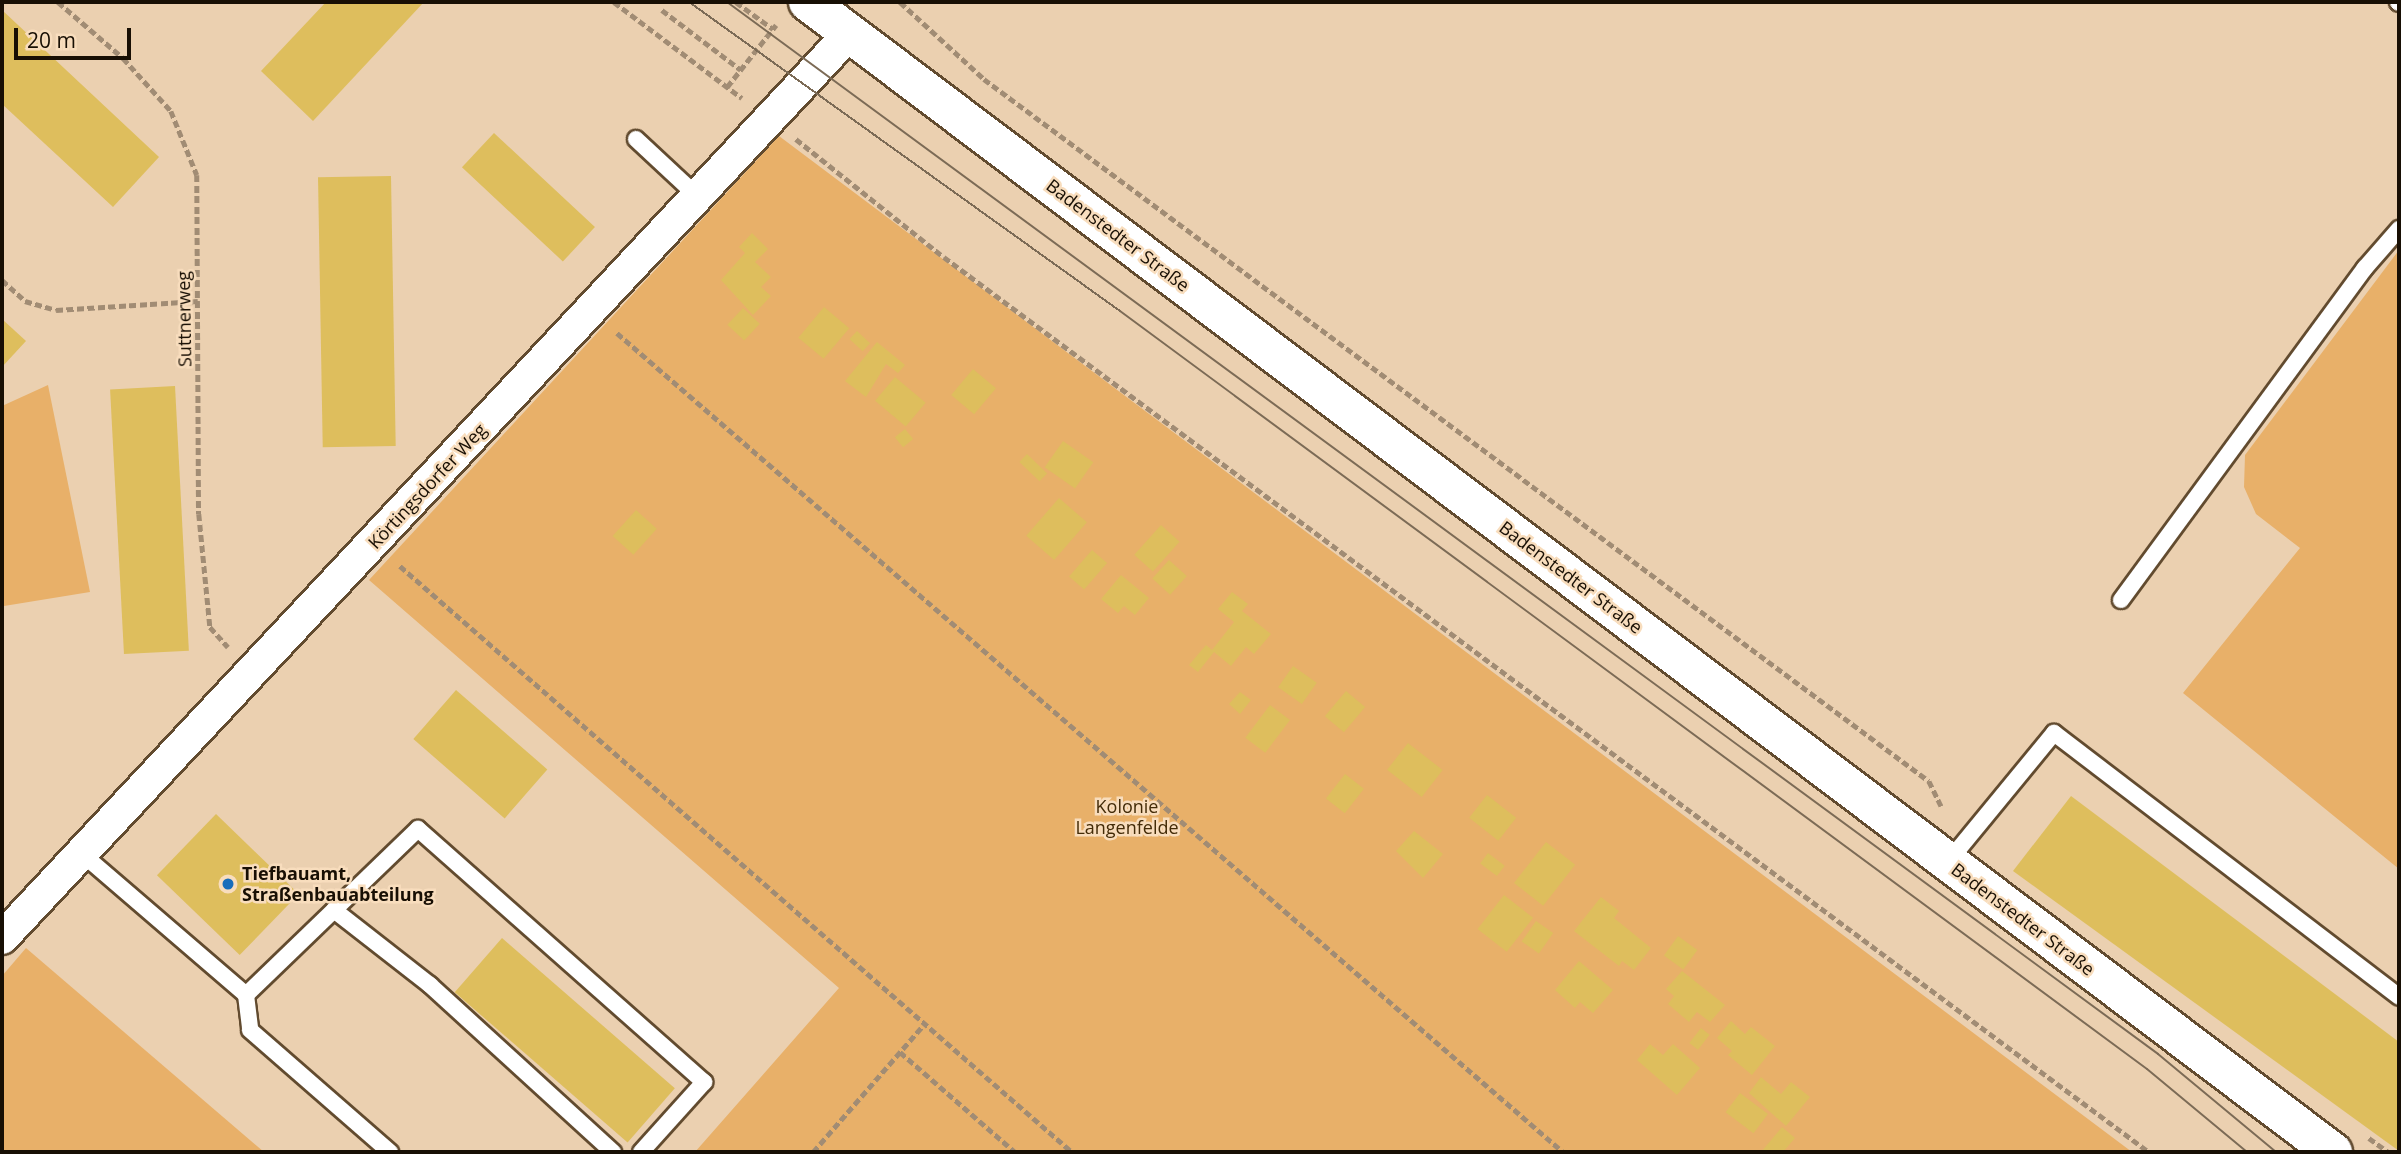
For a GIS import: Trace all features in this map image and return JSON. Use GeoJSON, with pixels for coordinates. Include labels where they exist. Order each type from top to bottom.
{"type":"FeatureCollection","features":[{"type":"Feature","properties":{"kind":"street","name":"Badenstedter Straße"},"geometry":{"type":"LineString","coordinates":[[794,11],[850,33],[1958,850],[2333,1152]]}},
{"type":"Feature","properties":{"kind":"street","name":"Körtingsdorfer Weg"},"geometry":{"type":"LineString","coordinates":[[2,939],[80,852],[374,544],[589,309],[850,33]]}},
{"type":"Feature","properties":{"kind":"lane"},"geometry":{"type":"LineString","coordinates":[[636,139],[696,195]]}},
{"type":"Feature","properties":{"kind":"lane"},"geometry":{"type":"LineString","coordinates":[[2121,600],[2365,268],[2399,229]]}},
{"type":"Feature","properties":{"kind":"lane"},"geometry":{"type":"LineString","coordinates":[[1958,850],[2054,733],[2399,998]]}},
{"type":"Feature","properties":{"kind":"lane"},"geometry":{"type":"LineString","coordinates":[[246,995],[418,829],[704,1082],[641,1152]]}},
{"type":"Feature","properties":{"kind":"lane"},"geometry":{"type":"LineString","coordinates":[[80,852],[246,995],[250,1030],[390,1152]]}},
{"type":"Feature","properties":{"kind":"lane"},"geometry":{"type":"LineString","coordinates":[[334,910],[430,985],[613,1152]]}},
{"type":"Feature","properties":{"kind":"path","name":"Suttnerweg"},"geometry":{"type":"LineString","coordinates":[[58,2],[123,58],[171,111],[197,175],[199,514],[210,627],[252,673]]}},
{"type":"Feature","properties":{"kind":"path"},"geometry":{"type":"LineString","coordinates":[[614,2],[769,117],[944,257],[2149,1152]]}},
{"type":"Feature","properties":{"kind":"path"},"geometry":{"type":"LineString","coordinates":[[736,2],[773,29]]}},
{"type":"Feature","properties":{"kind":"path"},"geometry":{"type":"LineString","coordinates":[[900,2],[984,79],[1929,781],[1950,824],[1958,850]]}},
{"type":"Feature","properties":{"kind":"path"},"geometry":{"type":"LineString","coordinates":[[662,10],[741,70]]}},
{"type":"Feature","properties":{"kind":"path"},"geometry":{"type":"LineString","coordinates":[[727,87],[773,29],[794,11]]}},
{"type":"Feature","properties":{"kind":"path"},"geometry":{"type":"LineString","coordinates":[[2,280],[24,301],[56,310],[198,301]]}},
{"type":"Feature","properties":{"kind":"path"},"geometry":{"type":"LineString","coordinates":[[589,309],[1563,1152]]}},
{"type":"Feature","properties":{"kind":"path"},"geometry":{"type":"LineString","coordinates":[[374,544],[1072,1152]]}},
{"type":"Feature","properties":{"kind":"path"},"geometry":{"type":"LineString","coordinates":[[813,1152],[925,1023]]}},
{"type":"Feature","properties":{"kind":"path"},"geometry":{"type":"LineString","coordinates":[[900,1052],[1015,1152]]}},
{"type":"Feature","properties":{"kind":"green space","name":"Kolonie Langenfelde"},"geometry":{"type":"Polygon","coordinates":[[[779,136],[2132,1152],[695,1152],[839,988],[369,580],[779,136]]]}},
{"type":"Feature","properties":{"kind":"green space"},"geometry":{"type":"Polygon","coordinates":[[[2399,250],[2399,869],[2183,693],[2300,548],[2256,514],[2244,487],[2245,455],[2399,250]]]}},
{"type":"Feature","properties":{"kind":"green space"},"geometry":{"type":"Polygon","coordinates":[[[48,385],[90,592],[4,606],[2,406],[48,385]]]}},
{"type":"Feature","properties":{"kind":"green space"},"geometry":{"type":"Polygon","coordinates":[[[26,948],[264,1152],[2,1152],[2,976],[26,948]]]}},
{"type":"Feature","properties":{"kind":"building"},"geometry":{"type":"Polygon","coordinates":[[[326,2],[424,2],[313,121],[261,71],[326,2]]]}},
{"type":"Feature","properties":{"kind":"building"},"geometry":{"type":"Polygon","coordinates":[[[2,10],[159,157],[113,207],[2,104],[2,10]]]}},
{"type":"Feature","properties":{"kind":"building"},"geometry":{"type":"Polygon","coordinates":[[[494,133],[595,227],[563,261],[462,167],[494,133]]]}},
{"type":"Feature","properties":{"kind":"building"},"geometry":{"type":"Polygon","coordinates":[[[391,176],[396,446],[323,447],[318,177],[391,176]]]}},
{"type":"Feature","properties":{"kind":"building"},"geometry":{"type":"Polygon","coordinates":[[[752,233],[768,249],[755,262],[771,277],[761,287],[771,296],[753,315],[721,280],[745,253],[739,247],[752,233]]]}},
{"type":"Feature","properties":{"kind":"building"},"geometry":{"type":"Polygon","coordinates":[[[824,307],[849,328],[824,359],[798,338],[824,307]]]}},
{"type":"Feature","properties":{"kind":"building"},"geometry":{"type":"Polygon","coordinates":[[[743,308],[760,324],[744,341],[727,325],[743,308]]]}},
{"type":"Feature","properties":{"kind":"building"},"geometry":{"type":"Polygon","coordinates":[[[2,319],[26,341],[2,367],[2,319]]]}},
{"type":"Feature","properties":{"kind":"building"},"geometry":{"type":"Polygon","coordinates":[[[857,331],[870,343],[863,351],[849,339],[857,331]]]}},
{"type":"Feature","properties":{"kind":"building"},"geometry":{"type":"Polygon","coordinates":[[[877,342],[905,365],[898,373],[886,364],[866,397],[845,381],[877,342]]]}},
{"type":"Feature","properties":{"kind":"building"},"geometry":{"type":"Polygon","coordinates":[[[973,369],[996,388],[974,414],[951,395],[973,369]]]}},
{"type":"Feature","properties":{"kind":"building"},"geometry":{"type":"Polygon","coordinates":[[[895,377],[926,403],[906,426],[875,401],[895,377]]]}},
{"type":"Feature","properties":{"kind":"building"},"geometry":{"type":"Polygon","coordinates":[[[175,386],[189,651],[124,654],[110,389],[175,386]]]}},
{"type":"Feature","properties":{"kind":"building"},"geometry":{"type":"Polygon","coordinates":[[[905,429],[913,439],[903,447],[895,437],[905,429]]]}},
{"type":"Feature","properties":{"kind":"building"},"geometry":{"type":"Polygon","coordinates":[[[1063,441],[1093,462],[1075,488],[1045,467],[1063,441]]]}},
{"type":"Feature","properties":{"kind":"building"},"geometry":{"type":"Polygon","coordinates":[[[1027,454],[1047,473],[1040,481],[1019,462],[1027,454]]]}},
{"type":"Feature","properties":{"kind":"building"},"geometry":{"type":"Polygon","coordinates":[[[1059,498],[1087,522],[1054,560],[1026,536],[1059,498]]]}},
{"type":"Feature","properties":{"kind":"building"},"geometry":{"type":"Polygon","coordinates":[[[636,510],[657,529],[633,555],[613,536],[636,510]]]}},
{"type":"Feature","properties":{"kind":"building"},"geometry":{"type":"Polygon","coordinates":[[[1161,525],[1180,542],[1153,571],[1134,555],[1161,525]]]}},
{"type":"Feature","properties":{"kind":"building"},"geometry":{"type":"Polygon","coordinates":[[[1092,550],[1107,563],[1084,590],[1069,576],[1092,550]]]}},
{"type":"Feature","properties":{"kind":"building"},"geometry":{"type":"Polygon","coordinates":[[[1169,560],[1187,576],[1170,595],[1152,579],[1169,560]]]}},
{"type":"Feature","properties":{"kind":"building"},"geometry":{"type":"Polygon","coordinates":[[[1121,575],[1149,598],[1135,615],[1124,606],[1118,613],[1101,599],[1121,575]]]}},
{"type":"Feature","properties":{"kind":"building"},"geometry":{"type":"Polygon","coordinates":[[[1232,592],[1248,604],[1242,611],[1271,634],[1254,654],[1246,647],[1231,666],[1214,652],[1198,672],[1189,665],[1206,645],[1212,650],[1234,622],[1218,609],[1232,592]]]}},
{"type":"Feature","properties":{"kind":"building"},"geometry":{"type":"Polygon","coordinates":[[[1293,666],[1317,683],[1302,704],[1278,687],[1293,666]]]}},
{"type":"Feature","properties":{"kind":"building"},"geometry":{"type":"Polygon","coordinates":[[[456,690],[547,769],[505,818],[413,739],[456,690]]]}},
{"type":"Feature","properties":{"kind":"building"},"geometry":{"type":"Polygon","coordinates":[[[1346,691],[1365,707],[1344,732],[1325,716],[1346,691]]]}},
{"type":"Feature","properties":{"kind":"building"},"geometry":{"type":"Polygon","coordinates":[[[1240,692],[1251,700],[1240,714],[1229,704],[1240,692]]]}},
{"type":"Feature","properties":{"kind":"building"},"geometry":{"type":"Polygon","coordinates":[[[1270,705],[1290,720],[1265,753],[1245,738],[1270,705]]]}},
{"type":"Feature","properties":{"kind":"building"},"geometry":{"type":"Polygon","coordinates":[[[1408,743],[1443,770],[1422,797],[1387,770],[1408,743]]]}},
{"type":"Feature","properties":{"kind":"building"},"geometry":{"type":"Polygon","coordinates":[[[1345,774],[1364,789],[1345,813],[1326,798],[1345,774]]]}},
{"type":"Feature","properties":{"kind":"building"},"geometry":{"type":"Polygon","coordinates":[[[1487,795],[1516,818],[1498,841],[1469,818],[1487,795]]]}},
{"type":"Feature","properties":{"kind":"building"},"geometry":{"type":"Polygon","coordinates":[[[2071,796],[2399,1042],[2399,1151],[2013,871],[2071,796]]]}},
{"type":"Feature","properties":{"kind":"building","name":"Tiefbauamt, Straßenbauabteilung"},"geometry":{"type":"Polygon","coordinates":[[[216,814],[299,894],[240,955],[157,875],[216,814]]]}},
{"type":"Feature","properties":{"kind":"building"},"geometry":{"type":"Polygon","coordinates":[[[1414,831],[1443,854],[1423,878],[1396,851],[1414,831]]]}},
{"type":"Feature","properties":{"kind":"building"},"geometry":{"type":"Polygon","coordinates":[[[1546,842],[1575,865],[1543,906],[1514,883],[1546,842]]]}},
{"type":"Feature","properties":{"kind":"building"},"geometry":{"type":"Polygon","coordinates":[[[1488,853],[1505,866],[1497,876],[1480,863],[1488,853]]]}},
{"type":"Feature","properties":{"kind":"building"},"geometry":{"type":"Polygon","coordinates":[[[1504,895],[1533,918],[1507,952],[1478,929],[1504,895]]]}},
{"type":"Feature","properties":{"kind":"building"},"geometry":{"type":"Polygon","coordinates":[[[1601,897],[1619,911],[1614,918],[1651,948],[1634,970],[1622,961],[1619,966],[1574,931],[1601,897]]]}},
{"type":"Feature","properties":{"kind":"building"},"geometry":{"type":"Polygon","coordinates":[[[1536,921],[1553,933],[1539,954],[1522,941],[1536,921]]]}},
{"type":"Feature","properties":{"kind":"building"},"geometry":{"type":"Polygon","coordinates":[[[1678,936],[1697,950],[1683,970],[1664,955],[1678,936]]]}},
{"type":"Feature","properties":{"kind":"building"},"geometry":{"type":"Polygon","coordinates":[[[502,938],[675,1088],[628,1143],[455,992],[502,938]]]}},
{"type":"Feature","properties":{"kind":"building"},"geometry":{"type":"Polygon","coordinates":[[[1579,961],[1613,990],[1593,1013],[1580,1002],[1575,1008],[1555,990],[1579,961]]]}},
{"type":"Feature","properties":{"kind":"building"},"geometry":{"type":"Polygon","coordinates":[[[1682,971],[1725,1005],[1710,1022],[1697,1012],[1689,1022],[1668,1004],[1674,996],[1666,989],[1682,971]]]}},
{"type":"Feature","properties":{"kind":"building"},"geometry":{"type":"Polygon","coordinates":[[[1731,1021],[1745,1034],[1751,1027],[1775,1046],[1752,1075],[1728,1055],[1732,1051],[1717,1038],[1731,1021]]]}},
{"type":"Feature","properties":{"kind":"building"},"geometry":{"type":"Polygon","coordinates":[[[1701,1028],[1710,1035],[1698,1050],[1689,1043],[1701,1028]]]}},
{"type":"Feature","properties":{"kind":"building"},"geometry":{"type":"Polygon","coordinates":[[[1650,1044],[1663,1055],[1673,1044],[1700,1068],[1677,1095],[1637,1060],[1650,1044]]]}},
{"type":"Feature","properties":{"kind":"building"},"geometry":{"type":"Polygon","coordinates":[[[1761,1077],[1781,1094],[1791,1082],[1810,1097],[1786,1126],[1749,1093],[1761,1077]]]}},
{"type":"Feature","properties":{"kind":"building"},"geometry":{"type":"Polygon","coordinates":[[[1740,1093],[1768,1114],[1754,1133],[1726,1112],[1740,1093]]]}},
{"type":"Feature","properties":{"kind":"building"},"geometry":{"type":"Polygon","coordinates":[[[1782,1127],[1795,1138],[1783,1152],[1761,1152],[1782,1127]]]}},
{"type":"Feature","properties":{"kind":"tram line"},"geometry":{"type":"LineString","coordinates":[[689,2],[1120,311],[2147,1069],[2247,1152]]}},
{"type":"Feature","properties":{"kind":"tram line"},"geometry":{"type":"LineString","coordinates":[[727,2],[2158,1054],[2276,1152]]}},
{"type":"Feature","properties":{"kind":"place","name":"Tiefbauamt, Straßenbauabteilung"},"geometry":{"type":"Point","coordinates":[228,884]}}]}
